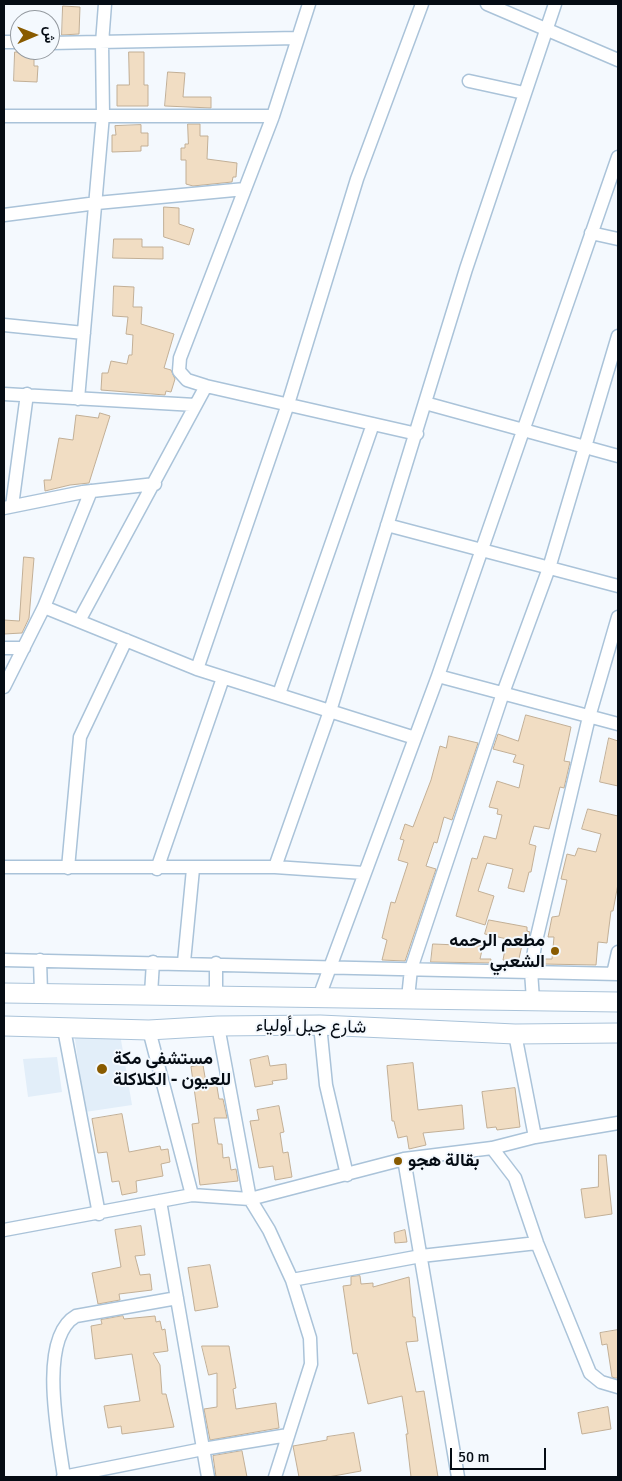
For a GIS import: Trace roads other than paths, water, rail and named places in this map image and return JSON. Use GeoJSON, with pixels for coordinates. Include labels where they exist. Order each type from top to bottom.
{"type":"FeatureCollection","features":[{"type":"Feature","properties":{"kind":"main road","name":"شارع جبل أولياء"},"geometry":{"type":"LineString","coordinates":[[4,993],[216,994],[618,1002]]}},
{"type":"Feature","properties":{"kind":"main road","name":"شارع جبل أولياء"},"geometry":{"type":"LineString","coordinates":[[4,1026],[149,1030],[218,1026],[320,1025],[515,1034],[618,1033]]}},
{"type":"Feature","properties":{"kind":"street"},"geometry":{"type":"LineString","coordinates":[[78,399],[97,203],[103,115],[102,43],[105,4]]}},
{"type":"Feature","properties":{"kind":"street"},"geometry":{"type":"LineString","coordinates":[[309,4],[273,116],[180,358],[180,371],[188,380],[206,386],[416,434]]}},
{"type":"Feature","properties":{"kind":"street"},"geometry":{"type":"LineString","coordinates":[[197,668],[288,404],[357,179],[422,4]]}},
{"type":"Feature","properties":{"kind":"street"},"geometry":{"type":"LineString","coordinates":[[487,4],[618,60]]}},
{"type":"Feature","properties":{"kind":"street"},"geometry":{"type":"LineString","coordinates":[[275,867],[330,711],[424,403],[524,93],[555,4]]}},
{"type":"Feature","properties":{"kind":"street"},"geometry":{"type":"LineString","coordinates":[[60,43],[297,38]]}},
{"type":"Feature","properties":{"kind":"street"},"geometry":{"type":"LineString","coordinates":[[469,81],[524,93]]}},
{"type":"Feature","properties":{"kind":"street"},"geometry":{"type":"LineString","coordinates":[[4,116],[273,116]]}},
{"type":"Feature","properties":{"kind":"street"},"geometry":{"type":"LineString","coordinates":[[319,997],[483,550],[618,157]]}},
{"type":"Feature","properties":{"kind":"street"},"geometry":{"type":"LineString","coordinates":[[4,216],[97,203],[245,189]]}},
{"type":"Feature","properties":{"kind":"street"},"geometry":{"type":"LineString","coordinates":[[591,233],[618,239]]}},
{"type":"Feature","properties":{"kind":"street"},"geometry":{"type":"LineString","coordinates":[[4,326],[84,333]]}},
{"type":"Feature","properties":{"kind":"street"},"geometry":{"type":"LineString","coordinates":[[408,998],[411,969],[503,693],[549,568],[618,336]]}},
{"type":"Feature","properties":{"kind":"street"},"geometry":{"type":"LineString","coordinates":[[80,621],[155,484],[194,405],[206,386]]}},
{"type":"Feature","properties":{"kind":"street"},"geometry":{"type":"LineString","coordinates":[[4,394],[194,405]]}},
{"type":"Feature","properties":{"kind":"street"},"geometry":{"type":"LineString","coordinates":[[27,394],[8,507],[91,491],[155,484]]}},
{"type":"Feature","properties":{"kind":"street"},"geometry":{"type":"LineString","coordinates":[[424,403],[618,456]]}},
{"type":"Feature","properties":{"kind":"street"},"geometry":{"type":"LineString","coordinates":[[279,694],[373,424]]}},
{"type":"Feature","properties":{"kind":"street"},"geometry":{"type":"LineString","coordinates":[[4,687],[44,607],[91,491]]}},
{"type":"Feature","properties":{"kind":"street"},"geometry":{"type":"LineString","coordinates":[[387,524],[618,586]]}},
{"type":"Feature","properties":{"kind":"street"},"geometry":{"type":"LineString","coordinates":[[44,607],[223,678],[415,738]]}},
{"type":"Feature","properties":{"kind":"street"},"geometry":{"type":"LineString","coordinates":[[533,1000],[531,971],[589,717],[618,617]]}},
{"type":"Feature","properties":{"kind":"street"},"geometry":{"type":"LineString","coordinates":[[68,868],[80,737],[126,640]]}},
{"type":"Feature","properties":{"kind":"street"},"geometry":{"type":"LineString","coordinates":[[4,648],[24,648]]}},
{"type":"Feature","properties":{"kind":"street"},"geometry":{"type":"LineString","coordinates":[[438,676],[618,724]]}},
{"type":"Feature","properties":{"kind":"street"},"geometry":{"type":"LineString","coordinates":[[157,869],[223,678]]}},
{"type":"Feature","properties":{"kind":"street"},"geometry":{"type":"LineString","coordinates":[[4,867],[157,869],[275,867],[364,873]]}},
{"type":"Feature","properties":{"kind":"street"},"geometry":{"type":"LineString","coordinates":[[184,962],[193,868]]}},
{"type":"Feature","properties":{"kind":"street"},"geometry":{"type":"LineString","coordinates":[[4,960],[184,962],[615,974],[618,952]]}},
{"type":"Feature","properties":{"kind":"street"},"geometry":{"type":"LineString","coordinates":[[40,960],[41,994]]}},
{"type":"Feature","properties":{"kind":"street"},"geometry":{"type":"LineString","coordinates":[[152,994],[153,962]]}},
{"type":"Feature","properties":{"kind":"street"},"geometry":{"type":"LineString","coordinates":[[216,963],[216,994]]}},
{"type":"Feature","properties":{"kind":"street"},"geometry":{"type":"LineString","coordinates":[[320,1025],[326,1084],[347,1175]]}},
{"type":"Feature","properties":{"kind":"street"},"geometry":{"type":"LineString","coordinates":[[218,1026],[250,1199],[269,1230],[292,1280],[310,1338],[311,1357],[275,1477]]}},
{"type":"Feature","properties":{"kind":"street"},"geometry":{"type":"LineString","coordinates":[[64,1029],[99,1214]]}},
{"type":"Feature","properties":{"kind":"street"},"geometry":{"type":"LineString","coordinates":[[149,1030],[192,1195]]}},
{"type":"Feature","properties":{"kind":"street"},"geometry":{"type":"LineString","coordinates":[[515,1034],[535,1137]]}},
{"type":"Feature","properties":{"kind":"street"},"geometry":{"type":"LineString","coordinates":[[4,1230],[99,1214],[192,1195],[250,1199],[404,1159],[492,1148],[535,1137],[618,1123]]}},
{"type":"Feature","properties":{"kind":"street"},"geometry":{"type":"LineString","coordinates":[[492,1148],[515,1178],[537,1243],[590,1373],[601,1382],[618,1387]]}},
{"type":"Feature","properties":{"kind":"street"},"geometry":{"type":"LineString","coordinates":[[404,1159],[458,1477]]}},
{"type":"Feature","properties":{"kind":"street"},"geometry":{"type":"LineString","coordinates":[[160,1201],[208,1477]]}},
{"type":"Feature","properties":{"kind":"street"},"geometry":{"type":"LineString","coordinates":[[292,1280],[421,1256],[537,1243]]}},
{"type":"Feature","properties":{"kind":"street"},"geometry":{"type":"LineString","coordinates":[[178,1298],[76,1316],[66,1324],[58,1340],[53,1384],[63,1477],[203,1449],[288,1436]]}},
{"type":"Feature","properties":{"kind":"place","name":"مطعم الرحمه الشعبي"},"geometry":{"type":"Point","coordinates":[555,951]}},
{"type":"Feature","properties":{"kind":"place","name":"مستشفى مكة للعيون - الكلاكلة"},"geometry":{"type":"Point","coordinates":[102,1069]}},
{"type":"Feature","properties":{"kind":"place","name":"بقالة هجو"},"geometry":{"type":"Point","coordinates":[398,1161]}}]}
